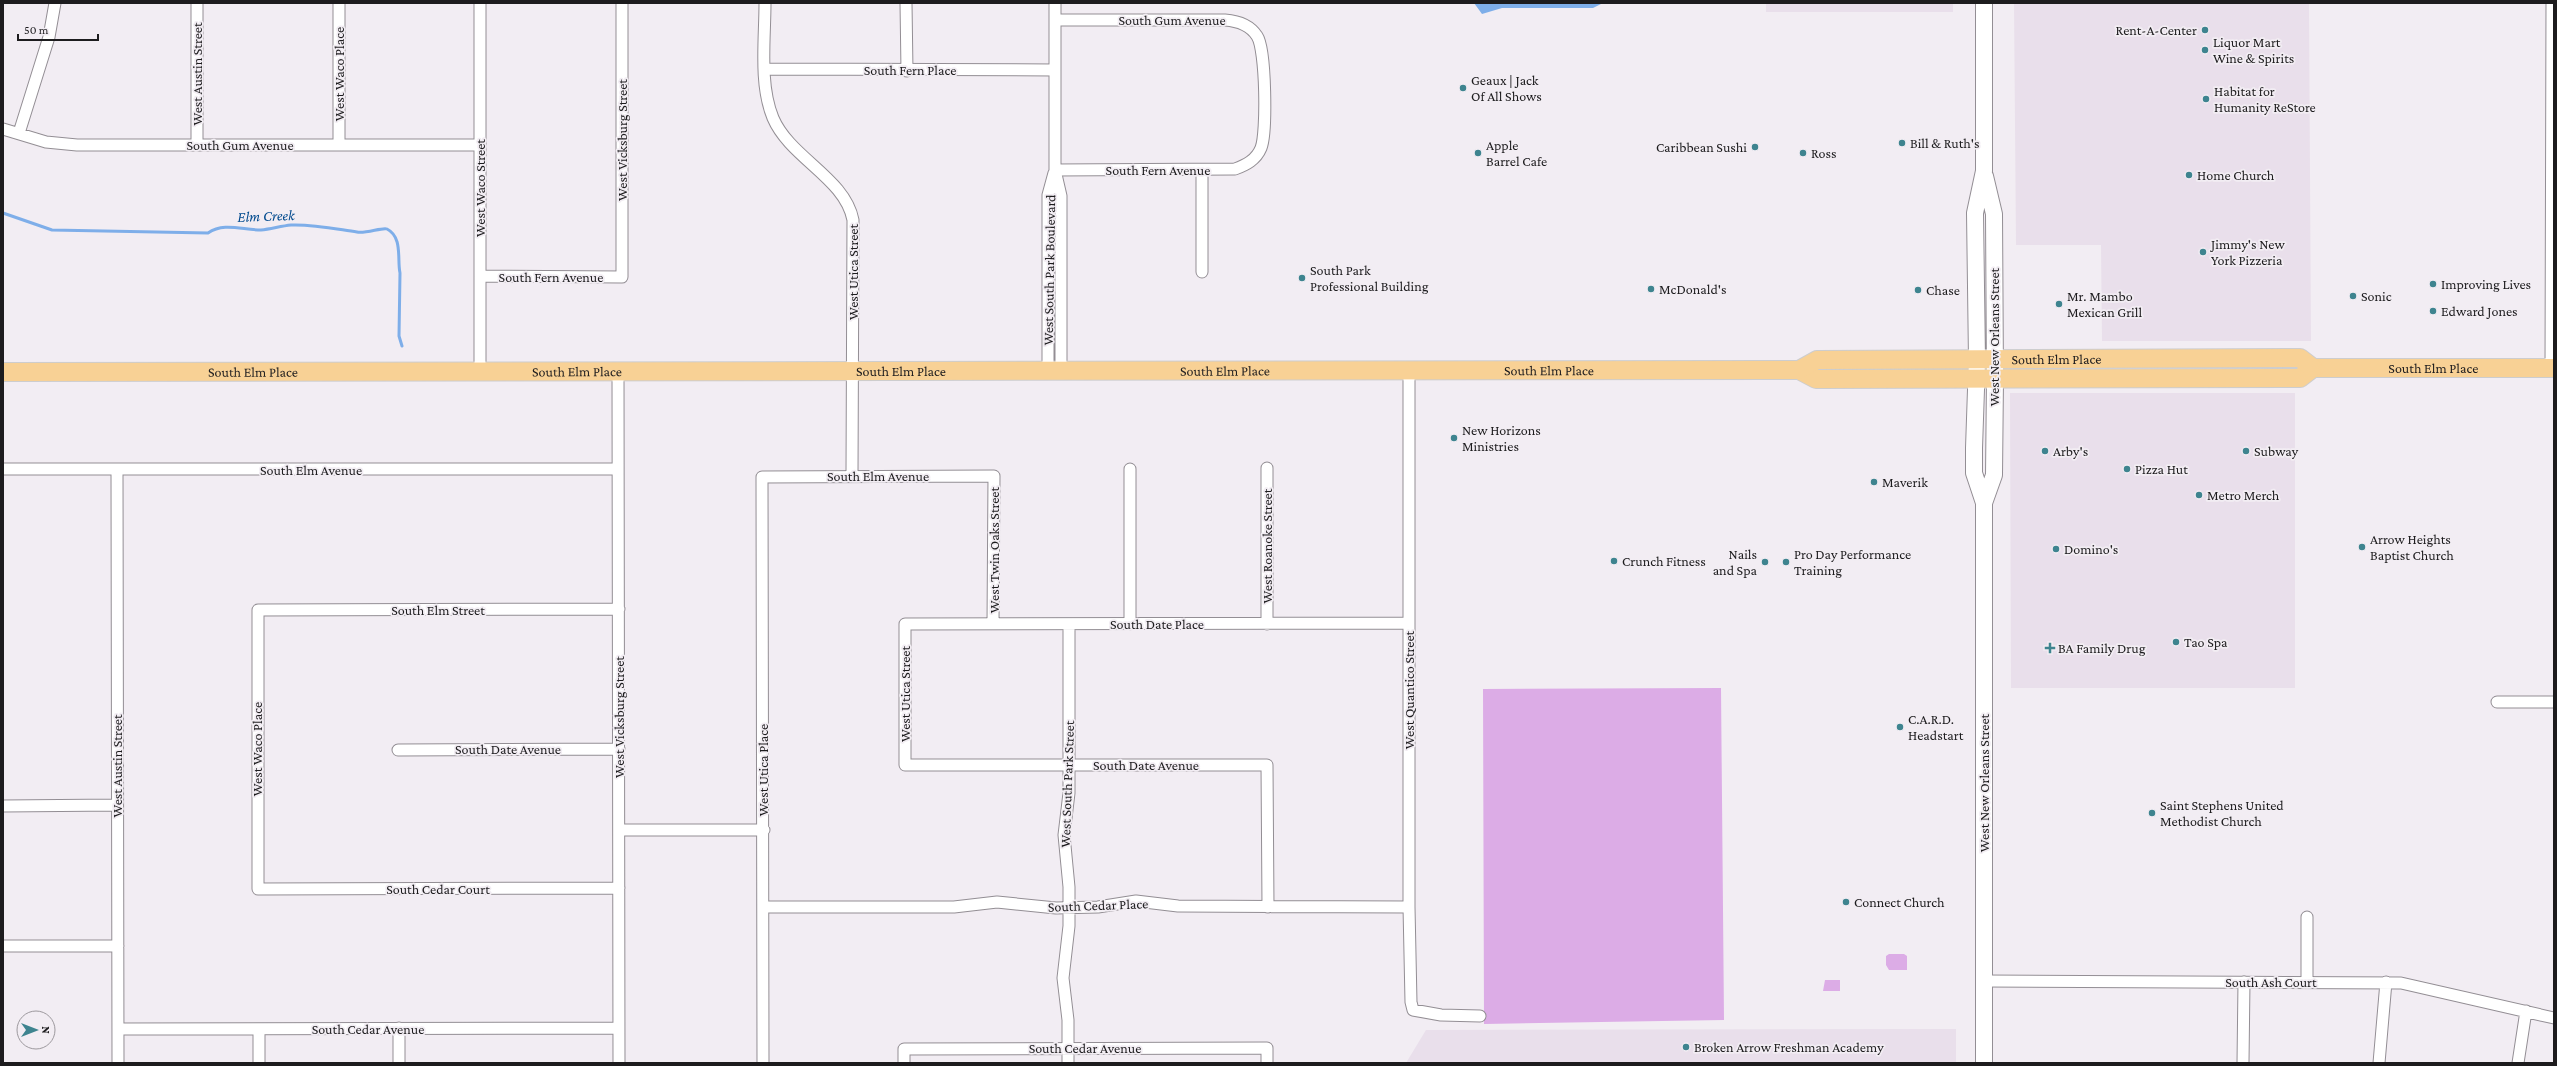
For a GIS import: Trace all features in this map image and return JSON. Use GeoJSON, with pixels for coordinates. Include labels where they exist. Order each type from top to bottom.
{"type":"FeatureCollection","features":[{"type":"Feature","properties":{"kind":"main road","name":"West New Orleans Street"},"geometry":{"type":"LineString","coordinates":[[1984,3],[1984,171],[1975,213],[1977,360],[1974,473],[1984,503],[1984,1063]]}},
{"type":"Feature","properties":{"kind":"main road","name":"West New Orleans Street"},"geometry":{"type":"LineString","coordinates":[[1984,171],[1994,214],[1995,359],[1994,475],[1984,503]]}},
{"type":"Feature","properties":{"kind":"main road","name":"South Elm Place"},"geometry":{"type":"LineString","coordinates":[[1799,370],[1817,360],[2300,358],[2312,368],[2553,368]]}},
{"type":"Feature","properties":{"kind":"main road"},"geometry":{"type":"LineString","coordinates":[[2178,359],[2178,379]]}},
{"type":"Feature","properties":{"kind":"main road","name":"South Elm Place"},"geometry":{"type":"LineString","coordinates":[[3,372],[1799,370],[1816,379],[2178,379],[2300,378],[2312,368]]}},
{"type":"Feature","properties":{"kind":"street"},"geometry":{"type":"LineString","coordinates":[[19,134],[49,37],[54,3]]}},
{"type":"Feature","properties":{"kind":"street","name":"West Austin Street"},"geometry":{"type":"LineString","coordinates":[[197,3],[197,145]]}},
{"type":"Feature","properties":{"kind":"street","name":"West Waco Place"},"geometry":{"type":"LineString","coordinates":[[339,3],[339,145]]}},
{"type":"Feature","properties":{"kind":"street","name":"West Waco Street"},"geometry":{"type":"LineString","coordinates":[[480,3],[480,372]]}},
{"type":"Feature","properties":{"kind":"street","name":"West Vicksburg Street"},"geometry":{"type":"LineString","coordinates":[[622,3],[622,277]]}},
{"type":"Feature","properties":{"kind":"street","name":"West Utica Street"},"geometry":{"type":"LineString","coordinates":[[765,3],[765,69],[769,106],[779,129],[792,146],[840,193],[851,209],[853,220],[852,476]]}},
{"type":"Feature","properties":{"kind":"street"},"geometry":{"type":"LineString","coordinates":[[906,3],[907,71]]}},
{"type":"Feature","properties":{"kind":"street","name":"West South Park Boulevard"},"geometry":{"type":"LineString","coordinates":[[1055,3],[1055,170],[1060,196],[1055,371]]}},
{"type":"Feature","properties":{"kind":"street"},"geometry":{"type":"LineString","coordinates":[[2552,3],[2553,368]]}},
{"type":"Feature","properties":{"kind":"street","name":"South Gum Avenue"},"geometry":{"type":"LineString","coordinates":[[1055,20],[1225,20],[1247,26],[1257,36],[1263,50],[1264,133],[1257,155]]}},
{"type":"Feature","properties":{"kind":"street","name":"South Fern Place"},"geometry":{"type":"LineString","coordinates":[[765,69],[907,71],[1055,70]]}},
{"type":"Feature","properties":{"kind":"street","name":"South Gum Avenue"},"geometry":{"type":"LineString","coordinates":[[3,129],[46,142],[77,146],[480,145]]}},
{"type":"Feature","properties":{"kind":"street","name":"South Fern Avenue"},"geometry":{"type":"LineString","coordinates":[[1055,170],[1202,171],[1235,169],[1246,165],[1257,155]]}},
{"type":"Feature","properties":{"kind":"street"},"geometry":{"type":"LineString","coordinates":[[1202,171],[1202,272]]}},
{"type":"Feature","properties":{"kind":"street","name":"South Fern Avenue"},"geometry":{"type":"LineString","coordinates":[[480,276],[622,277]]}},
{"type":"Feature","properties":{"kind":"street","name":"West Quantico Street"},"geometry":{"type":"LineString","coordinates":[[1409,370],[1409,979],[1413,1010],[1441,1015],[1480,1016]]}},
{"type":"Feature","properties":{"kind":"street","name":"West Vicksburg Street"},"geometry":{"type":"LineString","coordinates":[[618,371],[619,1063]]}},
{"type":"Feature","properties":{"kind":"street","name":"West Roanoke Street"},"geometry":{"type":"LineString","coordinates":[[1267,468],[1267,624]]}},
{"type":"Feature","properties":{"kind":"street","name":"South Elm Avenue"},"geometry":{"type":"LineString","coordinates":[[3,469],[618,469]]}},
{"type":"Feature","properties":{"kind":"street"},"geometry":{"type":"LineString","coordinates":[[1130,469],[1130,624]]}},
{"type":"Feature","properties":{"kind":"street","name":"West Austin Street"},"geometry":{"type":"LineString","coordinates":[[117,470],[118,1063]]}},
{"type":"Feature","properties":{"kind":"street","name":"South Elm Avenue"},"geometry":{"type":"LineString","coordinates":[[762,477],[994,476]]}},
{"type":"Feature","properties":{"kind":"street","name":"West Twin Oaks Street"},"geometry":{"type":"LineString","coordinates":[[993,624],[994,476]]}},
{"type":"Feature","properties":{"kind":"street","name":"West Utica Place"},"geometry":{"type":"LineString","coordinates":[[762,477],[764,830],[763,1063]]}},
{"type":"Feature","properties":{"kind":"street","name":"South Elm Street"},"geometry":{"type":"LineString","coordinates":[[258,610],[619,609]]}},
{"type":"Feature","properties":{"kind":"street","name":"West Waco Place"},"geometry":{"type":"LineString","coordinates":[[258,610],[258,889]]}},
{"type":"Feature","properties":{"kind":"street","name":"South Date Place"},"geometry":{"type":"LineString","coordinates":[[905,624],[1409,623]]}},
{"type":"Feature","properties":{"kind":"street","name":"West Utica Street"},"geometry":{"type":"LineString","coordinates":[[905,624],[905,765]]}},
{"type":"Feature","properties":{"kind":"street","name":"West South Park Street"},"geometry":{"type":"LineString","coordinates":[[1068,1063],[1068,1020],[1063,978],[1069,907],[1064,835],[1069,793],[1069,624]]}},
{"type":"Feature","properties":{"kind":"street"},"geometry":{"type":"LineString","coordinates":[[2497,702],[2554,702]]}},
{"type":"Feature","properties":{"kind":"street","name":"South Date Avenue"},"geometry":{"type":"LineString","coordinates":[[398,750],[619,749]]}},
{"type":"Feature","properties":{"kind":"street","name":"South Date Avenue"},"geometry":{"type":"LineString","coordinates":[[905,765],[1267,765],[1268,907]]}},
{"type":"Feature","properties":{"kind":"street"},"geometry":{"type":"LineString","coordinates":[[3,806],[117,805]]}},
{"type":"Feature","properties":{"kind":"street"},"geometry":{"type":"LineString","coordinates":[[619,830],[764,830]]}},
{"type":"Feature","properties":{"kind":"street","name":"South Cedar Court"},"geometry":{"type":"LineString","coordinates":[[258,889],[619,888]]}},
{"type":"Feature","properties":{"kind":"street","name":"South Cedar Place"},"geometry":{"type":"LineString","coordinates":[[763,907],[954,907],[997,902],[1069,907],[1136,902],[1178,906],[1409,907]]}},
{"type":"Feature","properties":{"kind":"street"},"geometry":{"type":"LineString","coordinates":[[2307,917],[2307,982]]}},
{"type":"Feature","properties":{"kind":"street"},"geometry":{"type":"LineString","coordinates":[[3,946],[118,946]]}},
{"type":"Feature","properties":{"kind":"street","name":"South Ash Court"},"geometry":{"type":"LineString","coordinates":[[1984,981],[2386,982],[2414,984],[2554,1018]]}},
{"type":"Feature","properties":{"kind":"street"},"geometry":{"type":"LineString","coordinates":[[2243,1063],[2244,982]]}},
{"type":"Feature","properties":{"kind":"street"},"geometry":{"type":"LineString","coordinates":[[2379,1063],[2386,982]]}},
{"type":"Feature","properties":{"kind":"street"},"geometry":{"type":"LineString","coordinates":[[2518,1063],[2526,1011]]}},
{"type":"Feature","properties":{"kind":"street"},"geometry":{"type":"LineString","coordinates":[[399,1028],[399,1063]]}},
{"type":"Feature","properties":{"kind":"street","name":"South Cedar Avenue"},"geometry":{"type":"LineString","coordinates":[[118,1029],[619,1028]]}},
{"type":"Feature","properties":{"kind":"street"},"geometry":{"type":"LineString","coordinates":[[259,1029],[259,1063]]}},
{"type":"Feature","properties":{"kind":"street","name":"South Cedar Avenue"},"geometry":{"type":"LineString","coordinates":[[904,1063],[904,1049],[1267,1048],[1267,1063]]}},
{"type":"Feature","properties":{"kind":"shaded area"},"geometry":{"type":"Polygon","coordinates":[[[1766,3],[1953,3],[1953,12],[1766,12],[1766,3]]]}},
{"type":"Feature","properties":{"kind":"shaded area"},"geometry":{"type":"Polygon","coordinates":[[[2014,3],[2309,3],[2311,341],[2102,341],[2101,245],[2016,245],[2014,3]]]}},
{"type":"Feature","properties":{"kind":"shaded area"},"geometry":{"type":"Polygon","coordinates":[[[2010,393],[2295,393],[2295,688],[2011,688],[2010,393]]]}},
{"type":"Feature","properties":{"kind":"shaded area"},"geometry":{"type":"Polygon","coordinates":[[[1721,688],[1724,1020],[1484,1024],[1483,689],[1721,688]]]}},
{"type":"Feature","properties":{"kind":"shaded area"},"geometry":{"type":"Polygon","coordinates":[[[1889,954],[1904,954],[1907,956],[1907,970],[1889,970],[1886,965],[1886,956],[1889,954]]]}},
{"type":"Feature","properties":{"kind":"shaded area"},"geometry":{"type":"Polygon","coordinates":[[[1825,980],[1840,980],[1840,991],[1823,991],[1825,980]]]}},
{"type":"Feature","properties":{"kind":"shaded area","name":"Broken Arrow Freshman Academy"},"geometry":{"type":"Polygon","coordinates":[[[1956,1029],[1956,1063],[1406,1063],[1426,1030],[1956,1029]]]}},
{"type":"Feature","properties":{"kind":"water"},"geometry":{"type":"Polygon","coordinates":[[[1474,3],[1603,3],[1593,8],[1502,8],[1482,14],[1474,3]]]}},
{"type":"Feature","properties":{"kind":"waterway","name":"Elm Creek"},"geometry":{"type":"LineString","coordinates":[[3,213],[52,230],[208,233],[227,227],[261,230],[287,225],[308,225],[360,232],[387,229],[395,237],[398,249],[400,273],[399,336],[402,346]]}},
{"type":"Feature","properties":{"kind":"place","name":"Rent-A-Center"},"geometry":{"type":"Point","coordinates":[2205,30]}},
{"type":"Feature","properties":{"kind":"place","name":"Liquor Mart Wine & Spirits"},"geometry":{"type":"Point","coordinates":[2205,50]}},
{"type":"Feature","properties":{"kind":"place","name":"Geaux | Jack Of All Shows"},"geometry":{"type":"Point","coordinates":[1463,88]}},
{"type":"Feature","properties":{"kind":"place","name":"Habitat for Humanity ReStore"},"geometry":{"type":"Point","coordinates":[2206,99]}},
{"type":"Feature","properties":{"kind":"place","name":"Bill & Ruth's"},"geometry":{"type":"Point","coordinates":[1902,143]}},
{"type":"Feature","properties":{"kind":"place","name":"Caribbean Sushi"},"geometry":{"type":"Point","coordinates":[1755,147]}},
{"type":"Feature","properties":{"kind":"place","name":"Apple Barrel Cafe"},"geometry":{"type":"Point","coordinates":[1478,153]}},
{"type":"Feature","properties":{"kind":"place","name":"Ross"},"geometry":{"type":"Point","coordinates":[1803,153]}},
{"type":"Feature","properties":{"kind":"place","name":"Home Church"},"geometry":{"type":"Point","coordinates":[2189,175]}},
{"type":"Feature","properties":{"kind":"place","name":"Jimmy's New York Pizzeria"},"geometry":{"type":"Point","coordinates":[2203,252]}},
{"type":"Feature","properties":{"kind":"place","name":"South Park Professional Building"},"geometry":{"type":"Point","coordinates":[1302,278]}},
{"type":"Feature","properties":{"kind":"place","name":"Improving Lives"},"geometry":{"type":"Point","coordinates":[2433,284]}},
{"type":"Feature","properties":{"kind":"place","name":"McDonald's"},"geometry":{"type":"Point","coordinates":[1651,289]}},
{"type":"Feature","properties":{"kind":"place","name":"Chase"},"geometry":{"type":"Point","coordinates":[1918,290]}},
{"type":"Feature","properties":{"kind":"place","name":"Sonic"},"geometry":{"type":"Point","coordinates":[2353,296]}},
{"type":"Feature","properties":{"kind":"place","name":"Mr. Mambo Mexican Grill"},"geometry":{"type":"Point","coordinates":[2059,304]}},
{"type":"Feature","properties":{"kind":"place","name":"Edward Jones"},"geometry":{"type":"Point","coordinates":[2433,311]}},
{"type":"Feature","properties":{"kind":"place","name":"New Horizons Ministries"},"geometry":{"type":"Point","coordinates":[1454,438]}},
{"type":"Feature","properties":{"kind":"place","name":"Arby's"},"geometry":{"type":"Point","coordinates":[2045,451]}},
{"type":"Feature","properties":{"kind":"place","name":"Subway"},"geometry":{"type":"Point","coordinates":[2246,451]}},
{"type":"Feature","properties":{"kind":"place","name":"Pizza Hut"},"geometry":{"type":"Point","coordinates":[2127,469]}},
{"type":"Feature","properties":{"kind":"place","name":"Maverik"},"geometry":{"type":"Point","coordinates":[1874,482]}},
{"type":"Feature","properties":{"kind":"place","name":"Metro Merch"},"geometry":{"type":"Point","coordinates":[2199,495]}},
{"type":"Feature","properties":{"kind":"place","name":"Arrow Heights Baptist Church"},"geometry":{"type":"Point","coordinates":[2362,547]}},
{"type":"Feature","properties":{"kind":"place","name":"Domino's"},"geometry":{"type":"Point","coordinates":[2056,549]}},
{"type":"Feature","properties":{"kind":"place","name":"Crunch Fitness"},"geometry":{"type":"Point","coordinates":[1614,561]}},
{"type":"Feature","properties":{"kind":"place","name":"Nails and Spa"},"geometry":{"type":"Point","coordinates":[1765,562]}},
{"type":"Feature","properties":{"kind":"place","name":"Pro Day Performance Training"},"geometry":{"type":"Point","coordinates":[1786,562]}},
{"type":"Feature","properties":{"kind":"place","name":"Tao Spa"},"geometry":{"type":"Point","coordinates":[2176,642]}},
{"type":"Feature","properties":{"kind":"place","name":"BA Family Drug"},"geometry":{"type":"Point","coordinates":[2050,648]}},
{"type":"Feature","properties":{"kind":"place","name":"C.A.R.D. Headstart"},"geometry":{"type":"Point","coordinates":[1900,727]}},
{"type":"Feature","properties":{"kind":"place","name":"Saint Stephens United Methodist Church"},"geometry":{"type":"Point","coordinates":[2152,813]}},
{"type":"Feature","properties":{"kind":"place","name":"Connect Church"},"geometry":{"type":"Point","coordinates":[1846,902]}},
{"type":"Feature","properties":{"kind":"place","name":"Broken Arrow Freshman Academy"},"geometry":{"type":"Point","coordinates":[1686,1047]}}]}
